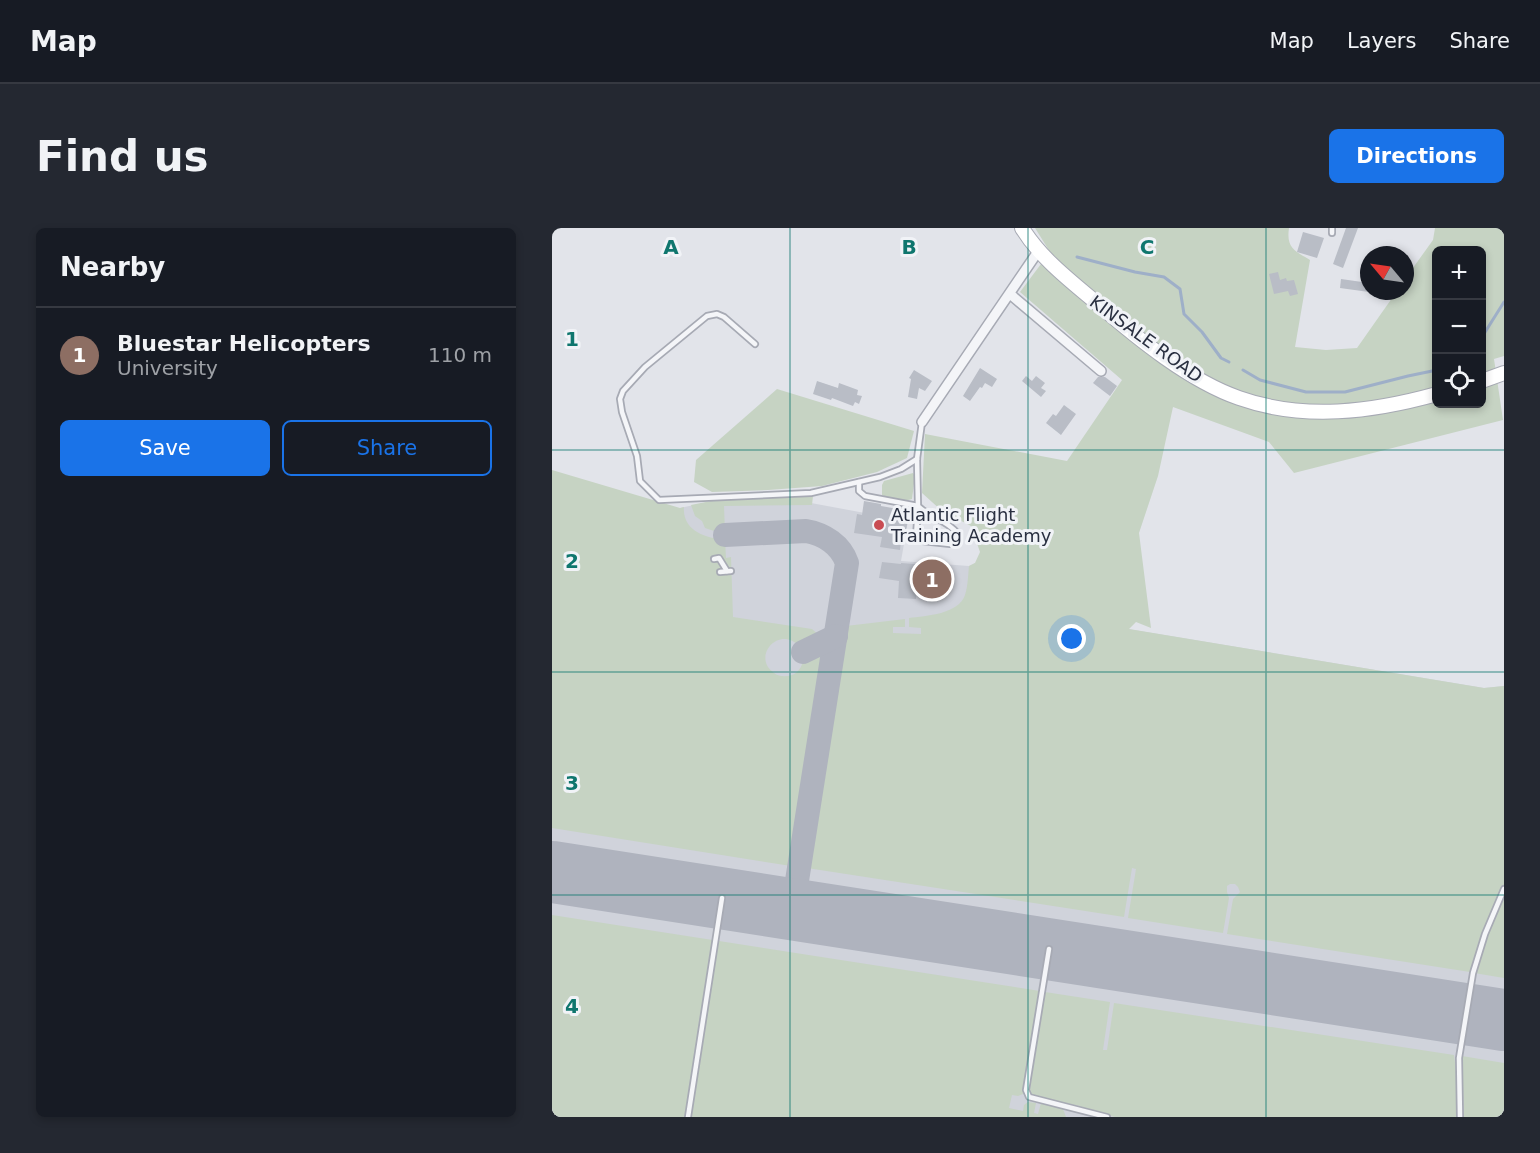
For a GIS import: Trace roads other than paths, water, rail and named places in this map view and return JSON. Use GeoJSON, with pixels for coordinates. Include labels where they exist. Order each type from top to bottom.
{"type":"FeatureCollection","features":[{"type":"Feature","properties":{"kind":"main road","name":"KINSALE ROAD"},"geometry":{"type":"LineString","coordinates":[[1022,228],[1039,250],[1073,283],[1140,339],[1185,371],[1238,398],[1283,409],[1331,413],[1405,403],[1432,395]]}},
{"type":"Feature","properties":{"kind":"main road"},"geometry":{"type":"LineString","coordinates":[[1486,380],[1504,373]]}},
{"type":"Feature","properties":{"kind":"street"},"geometry":{"type":"LineString","coordinates":[[922,422],[1039,250]]}},
{"type":"Feature","properties":{"kind":"street"},"geometry":{"type":"LineString","coordinates":[[1010,294],[1101,371]]}},
{"type":"Feature","properties":{"kind":"lane"},"geometry":{"type":"LineString","coordinates":[[755,344],[724,317],[717,314],[707,316],[645,367],[623,391],[620,399],[622,412],[637,456],[640,481],[659,500],[811,493],[880,477],[901,469],[917,459]]}},
{"type":"Feature","properties":{"kind":"lane"},"geometry":{"type":"LineString","coordinates":[[859,482],[859,491],[865,496],[918,506],[924,512],[950,525],[957,533],[955,541],[950,544],[922,541],[916,537],[918,506],[917,459],[922,422]]}},
{"type":"Feature","properties":{"kind":"lane"},"geometry":{"type":"LineString","coordinates":[[714,559],[719,558],[729,571],[720,572]]}},
{"type":"Feature","properties":{"kind":"lane"},"geometry":{"type":"LineString","coordinates":[[1460,1117],[1459,1058],[1473,973],[1485,934],[1504,889]]}},
{"type":"Feature","properties":{"kind":"lane"},"geometry":{"type":"LineString","coordinates":[[688,1117],[722,898]]}},
{"type":"Feature","properties":{"kind":"lane"},"geometry":{"type":"LineString","coordinates":[[1049,950],[1026,1090],[1029,1097],[1107,1117]]}},
{"type":"Feature","properties":{"kind":"waterway"},"geometry":{"type":"LineString","coordinates":[[1077,257],[1164,277],[1180,289],[1184,314],[1202,332],[1221,358],[1229,362]]}},
{"type":"Feature","properties":{"kind":"waterway"},"geometry":{"type":"LineString","coordinates":[[1486,331],[1504,302]]}},
{"type":"Feature","properties":{"kind":"waterway"},"geometry":{"type":"LineString","coordinates":[[1243,370],[1260,380],[1306,392],[1345,392],[1432,371]]}},
{"type":"Feature","properties":{"kind":"place","name":"Atlantic Flight Training Academy"},"geometry":{"type":"Point","coordinates":[879,525]}},
{"type":"Feature","properties":{"kind":"place","name":"Bluestar Helicopters"},"geometry":{"type":"Point","coordinates":[932,579]}}]}
